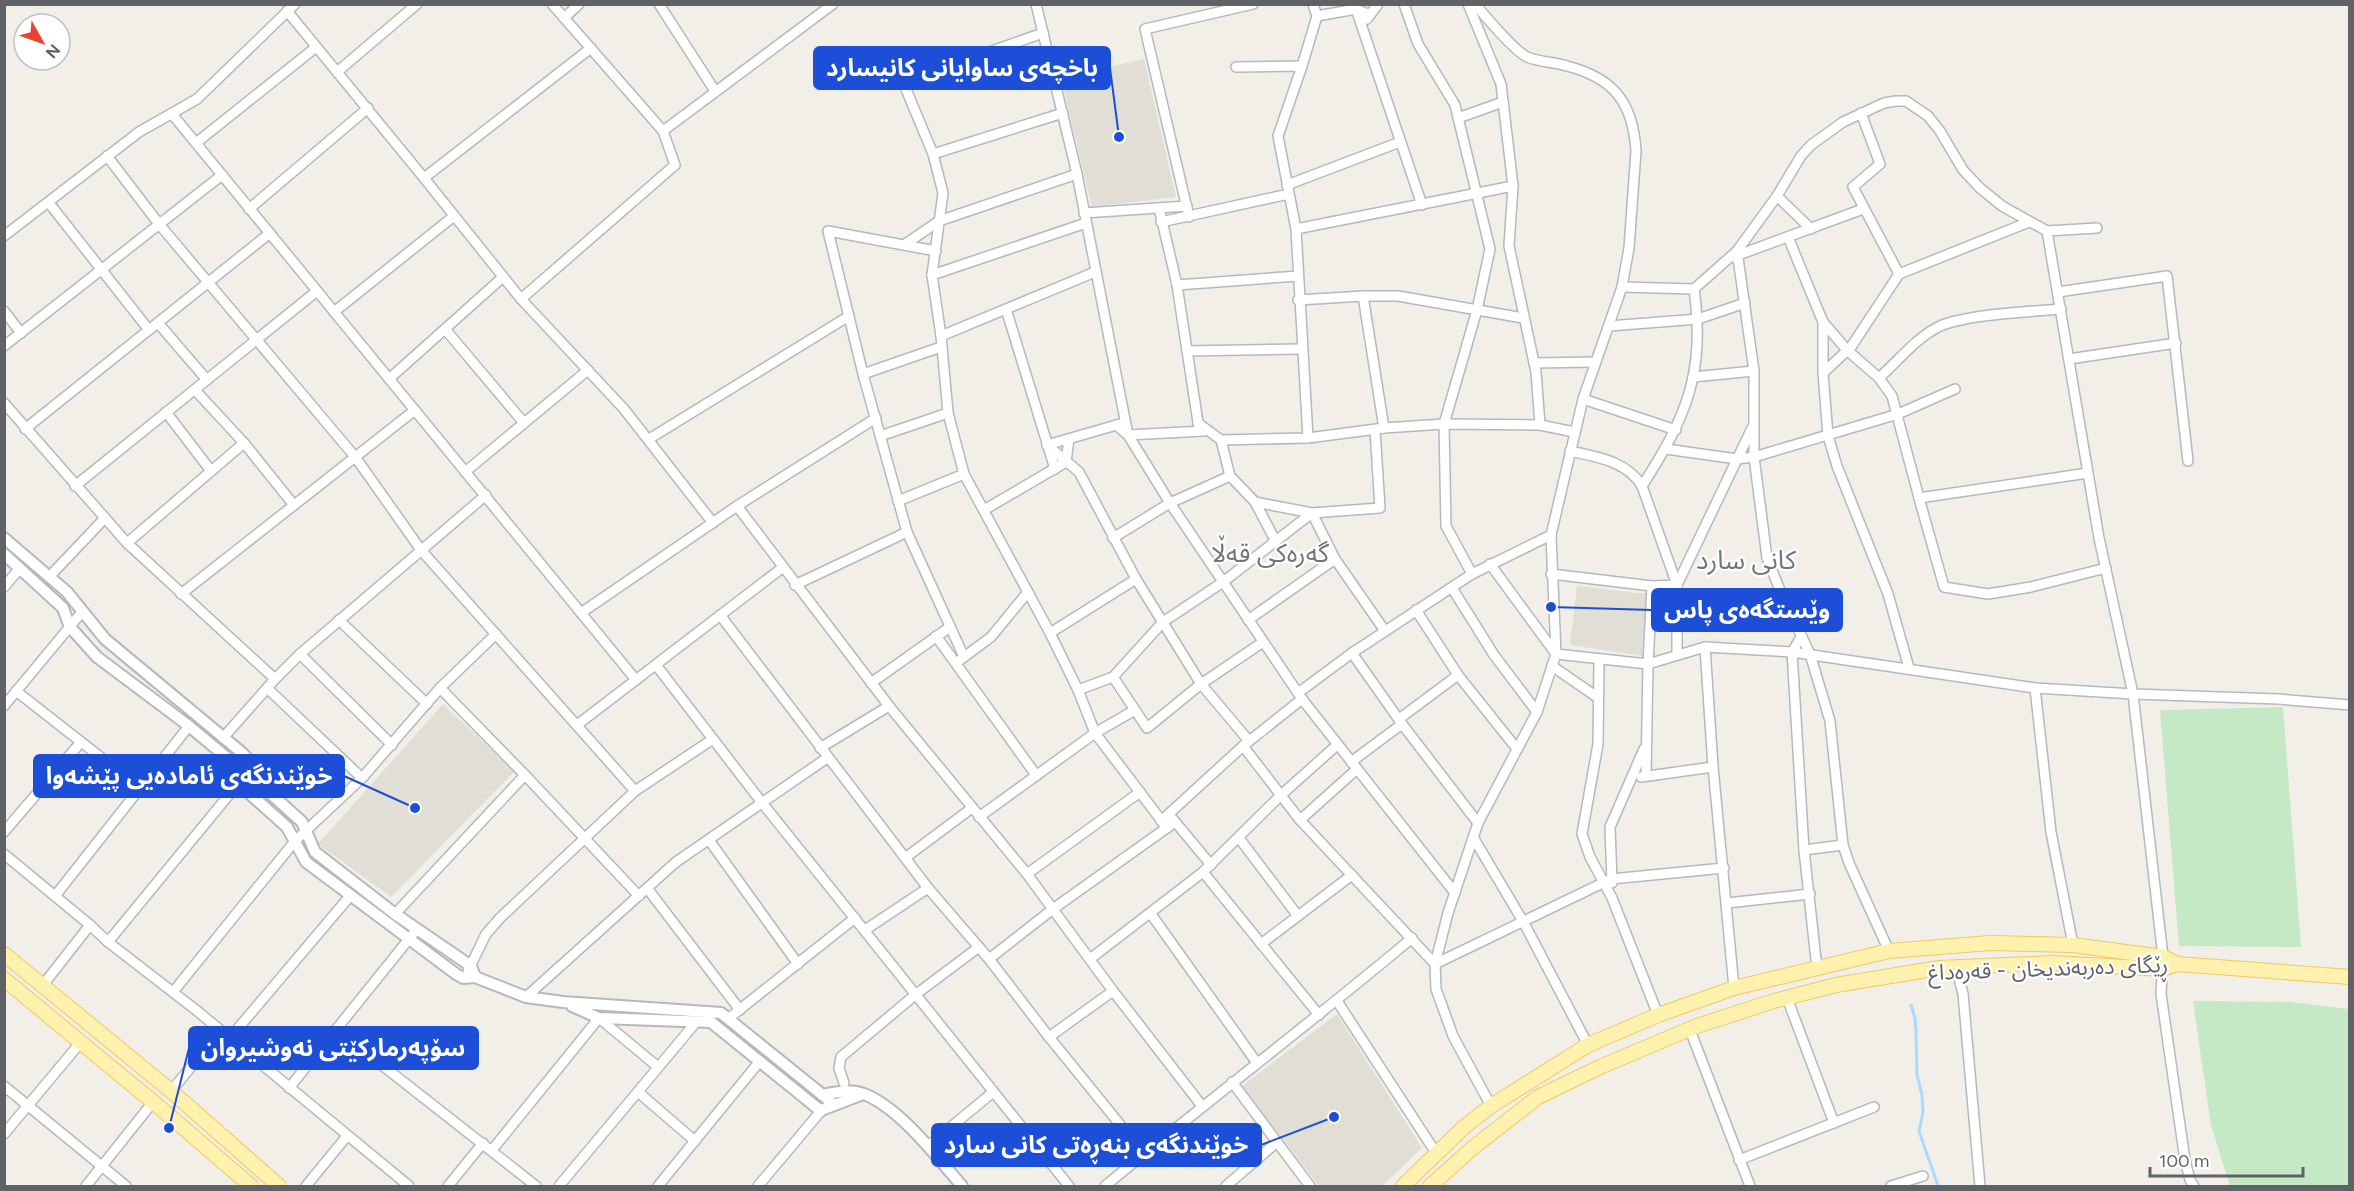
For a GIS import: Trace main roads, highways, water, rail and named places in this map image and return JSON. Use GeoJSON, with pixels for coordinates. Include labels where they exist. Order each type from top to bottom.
{"type":"FeatureCollection","features":[{"type":"Feature","properties":{"kind":"main road"},"geometry":{"type":"LineString","coordinates":[[1403,1186],[1491,1106],[1588,1045],[1658,1015],[1734,988],[1889,951],[1990,943],[2073,945],[2163,963]]}},
{"type":"Feature","properties":{"kind":"main road"},"geometry":{"type":"LineString","coordinates":[[4,954],[171,1091],[279,1186]]}},
{"type":"Feature","properties":{"kind":"main road","name":"ڕێگای دەربەندیخان - قەرەداغ"},"geometry":{"type":"LineString","coordinates":[[1430,1186],[1442,1181],[1538,1097],[1602,1066],[1690,1030],[1801,994],[1882,976],[1956,967],[2052,963],[2163,963],[2349,977]]}},
{"type":"Feature","properties":{"kind":"main road"},"geometry":{"type":"LineString","coordinates":[[1800,973],[1794,980],[1794,984],[1801,994]]}},
{"type":"Feature","properties":{"kind":"main road"},"geometry":{"type":"LineString","coordinates":[[4,979],[251,1186]]}},
{"type":"Feature","properties":{"kind":"main road"},"geometry":{"type":"LineString","coordinates":[[1770,980],[1780,1000]]}},
{"type":"Feature","properties":{"kind":"waterway"},"geometry":{"type":"LineString","coordinates":[[1911,1005],[1915,1018],[1917,1075],[1922,1095],[1923,1112],[1919,1131],[1938,1186]]}},
{"type":"Feature","properties":{"kind":"place","name":"باخچەی ساوایانی کانیسارد"},"geometry":{"type":"Point","coordinates":[1119,137]}},
{"type":"Feature","properties":{"kind":"place","name":"وێستگەەی پاس"},"geometry":{"type":"Point","coordinates":[1551,607]}},
{"type":"Feature","properties":{"kind":"place","name":"خوێندنگەی ئامادەیی پێشەوا"},"geometry":{"type":"Point","coordinates":[415,808]}},
{"type":"Feature","properties":{"kind":"place","name":"خوێندنگەی بنەڕەتی کانی سارد"},"geometry":{"type":"Point","coordinates":[1334,1117]}},
{"type":"Feature","properties":{"kind":"place","name":"سۆپەرمارکێتی نەوشیروان"},"geometry":{"type":"Point","coordinates":[169,1128]}},
{"type":"Feature","properties":{"kind":"district","name":"گەرەکی قەڵا"},"geometry":{"type":"Point","coordinates":[1270,553]}},
{"type":"Feature","properties":{"kind":"district","name":"کانی سارد"},"geometry":{"type":"Point","coordinates":[1746,560]}}]}
